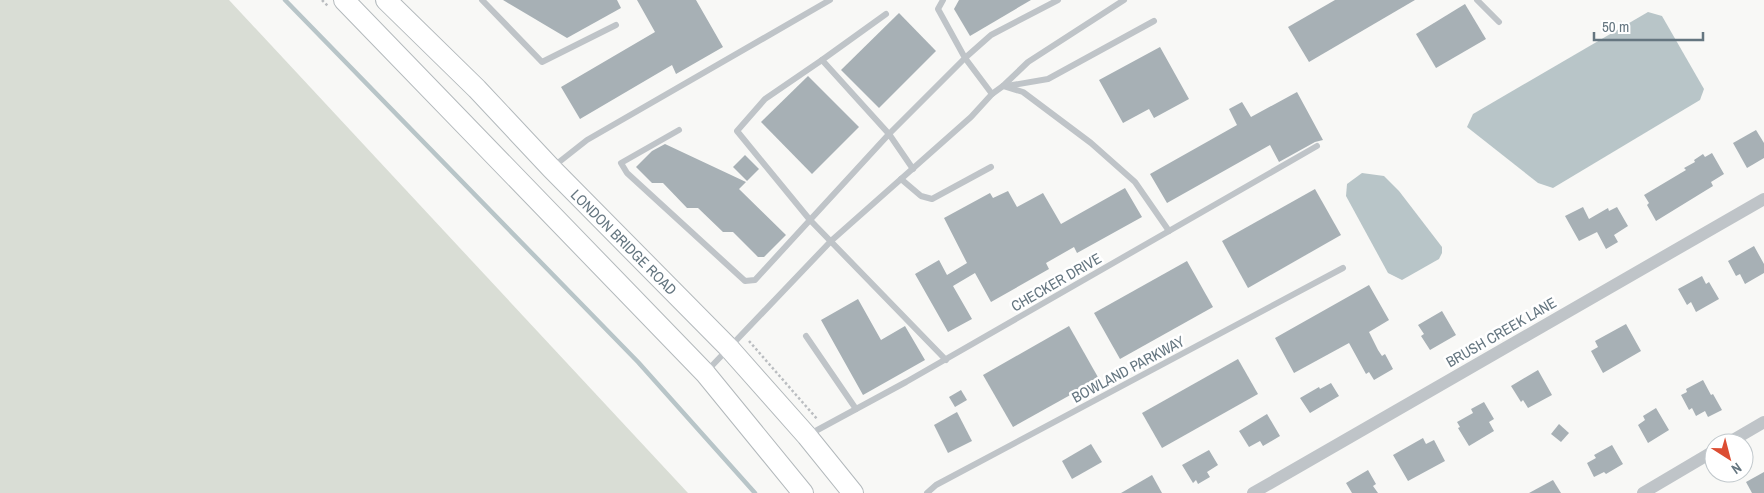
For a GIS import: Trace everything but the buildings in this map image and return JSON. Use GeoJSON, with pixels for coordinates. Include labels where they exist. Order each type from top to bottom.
{"type":"FeatureCollection","features":[{"type":"Feature","properties":{"kind":"main road","name":"LONDON BRIDGE ROAD"},"geometry":{"type":"LineString","coordinates":[[344,0],[705,373],[803,493]]}},
{"type":"Feature","properties":{"kind":"main road","name":"LONDON BRIDGE ROAD"},"geometry":{"type":"LineString","coordinates":[[386,0],[477,89],[551,168],[728,348],[807,436],[853,493]]}},
{"type":"Feature","properties":{"kind":"street","name":"BRUSH CREEK LANE"},"geometry":{"type":"LineString","coordinates":[[1253,493],[1764,199]]}},
{"type":"Feature","properties":{"kind":"street"},"geometry":{"type":"LineString","coordinates":[[1745,433],[1764,422]]}},
{"type":"Feature","properties":{"kind":"street"},"geometry":{"type":"LineString","coordinates":[[1642,493],[1704,457]]}},
{"type":"Feature","properties":{"kind":"lane"},"geometry":{"type":"LineString","coordinates":[[482,0],[542,62],[616,26]]}},
{"type":"Feature","properties":{"kind":"lane"},"geometry":{"type":"LineString","coordinates":[[551,168],[587,140],[830,0]]}},
{"type":"Feature","properties":{"kind":"lane"},"geometry":{"type":"LineString","coordinates":[[943,0],[938,9],[965,58],[992,94]]}},
{"type":"Feature","properties":{"kind":"lane"},"geometry":{"type":"LineString","coordinates":[[680,130],[621,163],[627,172],[745,281],[756,280],[889,134],[965,58],[991,35],[1058,0]]}},
{"type":"Feature","properties":{"kind":"lane"},"geometry":{"type":"LineString","coordinates":[[705,373],[830,242],[970,117],[992,94],[1004,86],[1028,62],[1124,0]]}},
{"type":"Feature","properties":{"kind":"lane"},"geometry":{"type":"LineString","coordinates":[[1477,0],[1499,22]]}},
{"type":"Feature","properties":{"kind":"lane"},"geometry":{"type":"LineString","coordinates":[[886,14],[765,99],[736,131],[830,242],[946,360]]}},
{"type":"Feature","properties":{"kind":"lane"},"geometry":{"type":"LineString","coordinates":[[1004,86],[1048,79],[1154,20]]}},
{"type":"Feature","properties":{"kind":"lane"},"geometry":{"type":"LineString","coordinates":[[822,60],[889,134],[913,169]]}},
{"type":"Feature","properties":{"kind":"lane"},"geometry":{"type":"LineString","coordinates":[[1004,86],[1023,92],[1091,143],[1135,182],[1169,231]]}},
{"type":"Feature","properties":{"kind":"lane","name":"CHECKER DRIVE"},"geometry":{"type":"LineString","coordinates":[[807,436],[946,360],[1317,146]]}},
{"type":"Feature","properties":{"kind":"lane"},"geometry":{"type":"LineString","coordinates":[[901,180],[922,196],[932,199],[991,167]]}},
{"type":"Feature","properties":{"kind":"lane","name":"BOWLAND PARKWAY"},"geometry":{"type":"LineString","coordinates":[[926,493],[936,485],[1342,268]]}},
{"type":"Feature","properties":{"kind":"lane"},"geometry":{"type":"LineString","coordinates":[[806,336],[856,409]]}},
{"type":"Feature","properties":{"kind":"shaded area"},"geometry":{"type":"Polygon","coordinates":[[[0,0],[229,0],[688,493],[0,493],[0,0]]]}},
{"type":"Feature","properties":{"kind":"shaded area"},"geometry":{"type":"Polygon","coordinates":[[[1648,12],[1662,16],[1704,89],[1700,100],[1553,188],[1538,183],[1467,127],[1473,114],[1648,12]]]}},
{"type":"Feature","properties":{"kind":"shaded area"},"geometry":{"type":"Polygon","coordinates":[[[1362,173],[1384,176],[1399,191],[1442,247],[1439,259],[1402,280],[1388,273],[1346,196],[1347,184],[1362,173]]]}},
{"type":"Feature","properties":{"kind":"waterway"},"geometry":{"type":"LineString","coordinates":[[285,0],[638,362],[755,493]]}}]}
